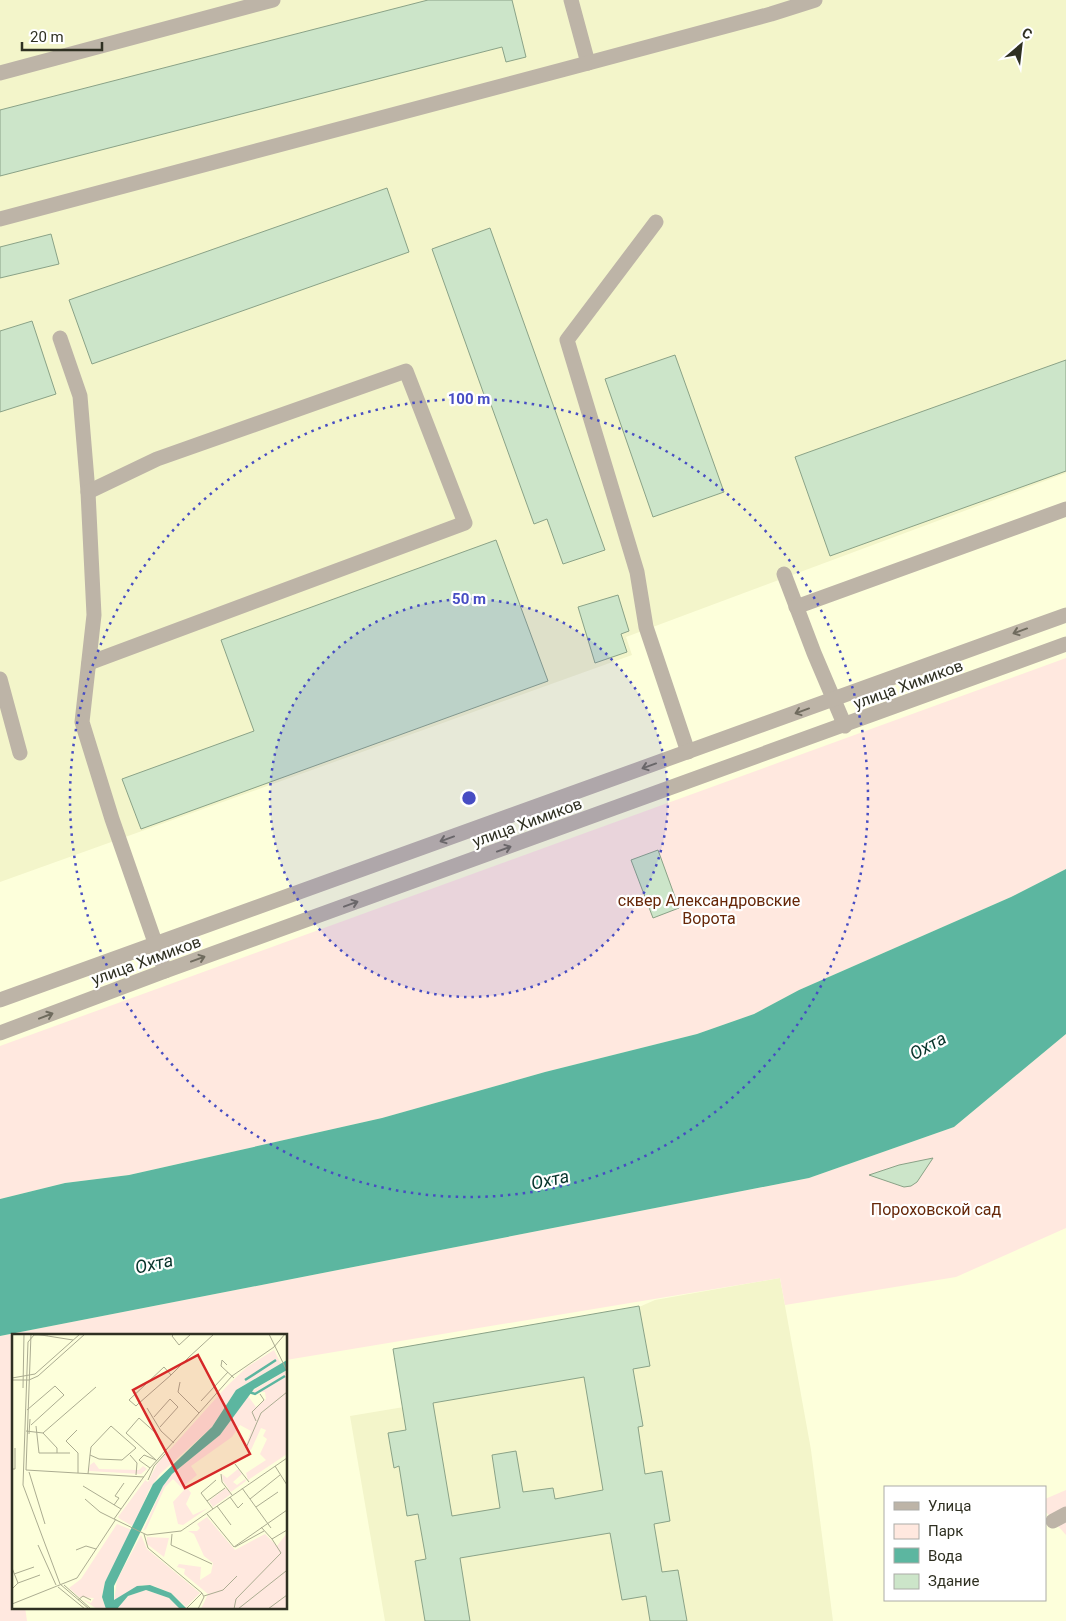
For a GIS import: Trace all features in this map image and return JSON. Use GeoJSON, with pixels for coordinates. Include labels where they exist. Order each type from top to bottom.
{"type":"FeatureCollection","features":[{"type":"Feature","properties":{"kind":"street"},"geometry":{"type":"LineString","coordinates":[[0,73],[273,0]]}},
{"type":"Feature","properties":{"kind":"street"},"geometry":{"type":"LineString","coordinates":[[571,0],[588,64]]}},
{"type":"Feature","properties":{"kind":"street"},"geometry":{"type":"LineString","coordinates":[[0,219],[588,64],[771,14],[815,0]]}},
{"type":"Feature","properties":{"kind":"street"},"geometry":{"type":"LineString","coordinates":[[656,222],[567,340],[637,572],[646,627],[688,752]]}},
{"type":"Feature","properties":{"kind":"street"},"geometry":{"type":"LineString","coordinates":[[60,338],[80,396],[88,492],[94,615],[82,722],[112,819],[165,971]]}},
{"type":"Feature","properties":{"kind":"street"},"geometry":{"type":"LineString","coordinates":[[88,492],[157,459],[406,371],[465,523],[89,663]]}},
{"type":"Feature","properties":{"kind":"street"},"geometry":{"type":"LineString","coordinates":[[796,607],[1066,509]]}},
{"type":"Feature","properties":{"kind":"street"},"geometry":{"type":"LineString","coordinates":[[784,574],[845,726]]}},
{"type":"Feature","properties":{"kind":"street","name":"улица Химиков"},"geometry":{"type":"LineString","coordinates":[[0,1000],[1066,615]]}},
{"type":"Feature","properties":{"kind":"street","name":"улица Химиков"},"geometry":{"type":"LineString","coordinates":[[0,1033],[165,971],[845,726],[1066,644]]}},
{"type":"Feature","properties":{"kind":"street"},"geometry":{"type":"LineString","coordinates":[[0,679],[20,753]]}},
{"type":"Feature","properties":{"kind":"shaded area"},"geometry":{"type":"Polygon","coordinates":[[[0,0],[1066,0],[1066,473],[626,637],[632,655],[0,882],[0,0]]]}},
{"type":"Feature","properties":{"kind":"shaded area"},"geometry":{"type":"Polygon","coordinates":[[[780,1278],[811,1450],[833,1621],[385,1621],[350,1416],[649,1366],[639,1307],[655,1300],[780,1278]]]}},
{"type":"Feature","properties":{"kind":"green space","name":"сквер Александровские Ворота"},"geometry":{"type":"Polygon","coordinates":[[[1066,658],[1066,869],[1011,897],[799,990],[754,1014],[697,1034],[545,1072],[382,1118],[129,1175],[65,1183],[0,1199],[0,1046],[1066,658]]]}},
{"type":"Feature","properties":{"kind":"green space","name":"Пороховской сад"},"geometry":{"type":"Polygon","coordinates":[[[1066,1034],[1066,1228],[956,1277],[785,1305],[780,1278],[288,1360],[288,1334],[12,1334],[12,1608],[25,1608],[27,1621],[0,1621],[0,1336],[809,1178],[954,1127],[1066,1034]]]}},
{"type":"Feature","properties":{"kind":"green space"},"geometry":{"type":"Polygon","coordinates":[[[1066,1490],[1066,1535],[1046,1512],[1046,1499],[1066,1490]]]}},
{"type":"Feature","properties":{"kind":"water","name":"Охта"},"geometry":{"type":"Polygon","coordinates":[[[1066,869],[1066,1034],[954,1127],[809,1178],[0,1336],[0,1199],[65,1183],[129,1175],[382,1118],[545,1072],[697,1034],[754,1014],[799,990],[1011,897],[1066,869]]]}},
{"type":"Feature","properties":{"kind":"building"},"geometry":{"type":"Polygon","coordinates":[[[428,0],[512,0],[526,57],[506,62],[502,47],[0,176],[0,110],[428,0]]]}},
{"type":"Feature","properties":{"kind":"building"},"geometry":{"type":"Polygon","coordinates":[[[387,188],[409,252],[92,364],[69,300],[387,188]]]}},
{"type":"Feature","properties":{"kind":"building"},"geometry":{"type":"Polygon","coordinates":[[[490,228],[605,550],[563,564],[547,519],[534,524],[490,402],[487,403],[432,249],[490,228]]]}},
{"type":"Feature","properties":{"kind":"building"},"geometry":{"type":"Polygon","coordinates":[[[51,234],[59,264],[0,278],[0,247],[51,234]]]}},
{"type":"Feature","properties":{"kind":"building"},"geometry":{"type":"Polygon","coordinates":[[[32,321],[56,394],[0,412],[0,331],[32,321]]]}},
{"type":"Feature","properties":{"kind":"building"},"geometry":{"type":"Polygon","coordinates":[[[675,355],[724,492],[653,517],[605,379],[675,355]]]}},
{"type":"Feature","properties":{"kind":"building"},"geometry":{"type":"Polygon","coordinates":[[[1066,360],[1066,471],[830,556],[795,457],[1066,360]]]}},
{"type":"Feature","properties":{"kind":"building"},"geometry":{"type":"Polygon","coordinates":[[[496,540],[548,681],[141,829],[122,779],[254,731],[221,640],[496,540]]]}},
{"type":"Feature","properties":{"kind":"building"},"geometry":{"type":"Polygon","coordinates":[[[618,595],[629,631],[621,634],[627,652],[595,663],[578,607],[618,595]]]}},
{"type":"Feature","properties":{"kind":"building"},"geometry":{"type":"Polygon","coordinates":[[[658,850],[679,908],[653,918],[631,860],[658,850]]]}},
{"type":"Feature","properties":{"kind":"building"},"geometry":{"type":"Polygon","coordinates":[[[933,1158],[917,1182],[911,1186],[904,1187],[869,1175],[899,1165],[933,1158]]]}},
{"type":"Feature","properties":{"kind":"building"},"geometry":{"type":"Polygon","coordinates":[[[639,1306],[650,1366],[633,1369],[643,1426],[638,1427],[645,1474],[662,1471],[670,1521],[654,1524],[662,1572],[678,1570],[687,1621],[650,1621],[646,1596],[622,1600],[610,1533],[460,1558],[470,1621],[425,1621],[415,1561],[426,1559],[418,1514],[407,1516],[399,1466],[394,1468],[388,1433],[406,1430],[393,1349],[639,1306]],[[584,1377],[433,1403],[452,1516],[500,1508],[492,1455],[516,1451],[523,1492],[553,1488],[555,1499],[603,1490],[584,1377]]]}}]}
